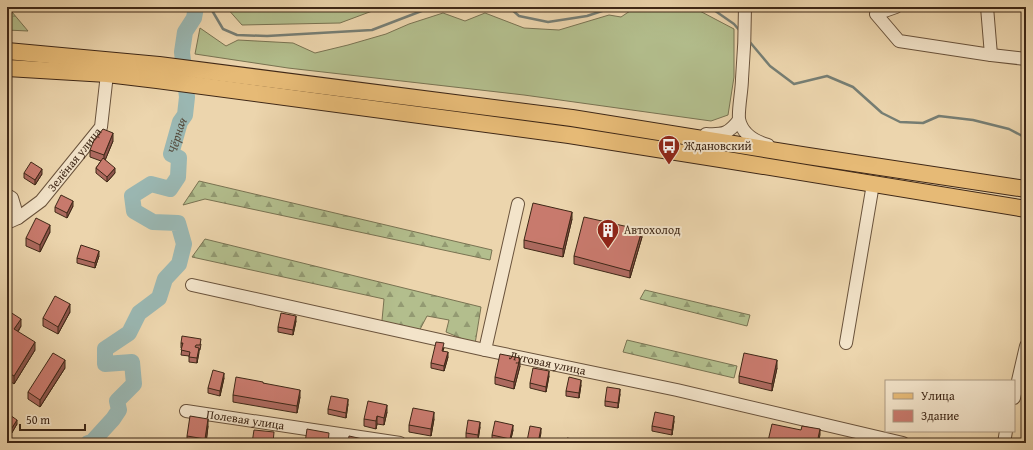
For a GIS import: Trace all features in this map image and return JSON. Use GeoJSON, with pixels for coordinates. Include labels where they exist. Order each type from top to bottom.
{"type":"FeatureCollection","features":[{"type":"Feature","properties":{"kind":"main road"},"geometry":{"type":"LineString","coordinates":[[7,51],[158,72],[572,118],[1026,189]]}},
{"type":"Feature","properties":{"kind":"main road"},"geometry":{"type":"LineString","coordinates":[[7,68],[107,74],[158,72]]}},
{"type":"Feature","properties":{"kind":"main road"},"geometry":{"type":"LineString","coordinates":[[209,78],[1026,209]]}},
{"type":"Feature","properties":{"kind":"street"},"geometry":{"type":"LineString","coordinates":[[745,7],[744,50],[739,120],[745,131],[755,141],[808,156]]}},
{"type":"Feature","properties":{"kind":"street"},"geometry":{"type":"LineString","coordinates":[[896,7],[876,14],[899,41],[1026,59]]}},
{"type":"Feature","properties":{"kind":"street"},"geometry":{"type":"LineString","coordinates":[[988,7],[991,55]]}},
{"type":"Feature","properties":{"kind":"street","name":"Зелёная улица"},"geometry":{"type":"LineString","coordinates":[[7,224],[41,201],[101,127],[107,74]]}},
{"type":"Feature","properties":{"kind":"street"},"geometry":{"type":"LineString","coordinates":[[670,134],[720,134],[733,128],[739,120]]}},
{"type":"Feature","properties":{"kind":"street"},"geometry":{"type":"LineString","coordinates":[[846,343],[873,184]]}},
{"type":"Feature","properties":{"kind":"street"},"geometry":{"type":"LineString","coordinates":[[7,195],[12,198],[18,218]]}},
{"type":"Feature","properties":{"kind":"street"},"geometry":{"type":"LineString","coordinates":[[485,350],[518,204]]}},
{"type":"Feature","properties":{"kind":"street","name":"Луговая улица"},"geometry":{"type":"LineString","coordinates":[[192,285],[485,350],[677,390],[903,443]]}},
{"type":"Feature","properties":{"kind":"street"},"geometry":{"type":"LineString","coordinates":[[1015,394],[1026,346]]}},
{"type":"Feature","properties":{"kind":"street","name":"Полевая улица"},"geometry":{"type":"LineString","coordinates":[[186,411],[400,443]]}},
{"type":"Feature","properties":{"kind":"street"},"geometry":{"type":"LineString","coordinates":[[1004,443],[1006,432]]}},
{"type":"Feature","properties":{"kind":"green space"},"geometry":{"type":"Polygon","coordinates":[[[92,7],[141,7],[120,11],[92,7]]]}},
{"type":"Feature","properties":{"kind":"green space"},"geometry":{"type":"Polygon","coordinates":[[[226,7],[383,7],[340,23],[242,25],[226,7]]]}},
{"type":"Feature","properties":{"kind":"green space"},"geometry":{"type":"Polygon","coordinates":[[[636,7],[677,7],[696,9],[734,29],[734,77],[728,115],[711,121],[524,95],[288,68],[195,54],[200,28],[226,46],[238,40],[293,43],[315,53],[386,34],[409,24],[443,13],[465,21],[485,13],[524,28],[559,30],[609,15],[621,17],[636,7]]]}},
{"type":"Feature","properties":{"kind":"green space"},"geometry":{"type":"Polygon","coordinates":[[[7,12],[12,12],[28,31],[7,30],[7,12]]]}},
{"type":"Feature","properties":{"kind":"green space"},"geometry":{"type":"Polygon","coordinates":[[[199,181],[492,250],[490,260],[205,199],[183,205],[199,181]]]}},
{"type":"Feature","properties":{"kind":"green space"},"geometry":{"type":"Polygon","coordinates":[[[205,239],[481,307],[475,344],[446,332],[449,320],[427,316],[415,339],[381,331],[384,299],[192,257],[205,239]]]}},
{"type":"Feature","properties":{"kind":"green space"},"geometry":{"type":"Polygon","coordinates":[[[645,290],[750,315],[747,326],[640,299],[645,290]]]}},
{"type":"Feature","properties":{"kind":"green space"},"geometry":{"type":"Polygon","coordinates":[[[627,340],[737,366],[734,378],[623,352],[627,340]]]}},
{"type":"Feature","properties":{"kind":"building"},"geometry":{"type":"Polygon","coordinates":[[[103,129],[113,133],[104,155],[90,150],[94,140],[103,129]]]}},
{"type":"Feature","properties":{"kind":"building"},"geometry":{"type":"Polygon","coordinates":[[[103,158],[115,168],[107,177],[96,168],[103,158]]]}},
{"type":"Feature","properties":{"kind":"building"},"geometry":{"type":"Polygon","coordinates":[[[31,162],[42,169],[35,180],[24,173],[31,162]]]}},
{"type":"Feature","properties":{"kind":"building"},"geometry":{"type":"Polygon","coordinates":[[[61,195],[73,201],[67,213],[55,207],[61,195]]]}},
{"type":"Feature","properties":{"kind":"building"},"geometry":{"type":"Polygon","coordinates":[[[533,203],[572,212],[563,249],[524,240],[533,203]]]}},
{"type":"Feature","properties":{"kind":"building","name":"Автохолод"},"geometry":{"type":"Polygon","coordinates":[[[584,217],[642,230],[630,271],[574,256],[584,217]]]}},
{"type":"Feature","properties":{"kind":"building"},"geometry":{"type":"Polygon","coordinates":[[[36,218],[50,225],[40,245],[26,238],[36,218]]]}},
{"type":"Feature","properties":{"kind":"building"},"geometry":{"type":"Polygon","coordinates":[[[81,245],[99,251],[95,263],[77,258],[81,245]]]}},
{"type":"Feature","properties":{"kind":"building"},"geometry":{"type":"Polygon","coordinates":[[[55,296],[70,304],[58,327],[43,318],[55,296]]]}},
{"type":"Feature","properties":{"kind":"building"},"geometry":{"type":"Polygon","coordinates":[[[7,310],[21,319],[14,329],[35,342],[14,376],[7,372],[7,310]]]}},
{"type":"Feature","properties":{"kind":"building"},"geometry":{"type":"Polygon","coordinates":[[[281,313],[296,316],[293,330],[278,327],[281,313]]]}},
{"type":"Feature","properties":{"kind":"building"},"geometry":{"type":"Polygon","coordinates":[[[182,336],[201,339],[200,345],[196,345],[195,347],[199,348],[197,358],[189,357],[190,352],[181,350],[183,343],[181,343],[182,336]]]}},
{"type":"Feature","properties":{"kind":"building"},"geometry":{"type":"Polygon","coordinates":[[[436,342],[444,343],[442,351],[448,352],[444,366],[431,363],[436,342]]]}},
{"type":"Feature","properties":{"kind":"building"},"geometry":{"type":"Polygon","coordinates":[[[53,353],[65,360],[40,400],[28,392],[53,353]]]}},
{"type":"Feature","properties":{"kind":"building"},"geometry":{"type":"Polygon","coordinates":[[[744,353],[777,360],[772,384],[739,376],[744,353]]]}},
{"type":"Feature","properties":{"kind":"building"},"geometry":{"type":"Polygon","coordinates":[[[500,354],[520,358],[514,382],[495,377],[500,354]]]}},
{"type":"Feature","properties":{"kind":"building"},"geometry":{"type":"Polygon","coordinates":[[[533,368],[549,371],[546,387],[530,383],[533,368]]]}},
{"type":"Feature","properties":{"kind":"building"},"geometry":{"type":"Polygon","coordinates":[[[213,370],[224,373],[220,391],[208,388],[213,370]]]}},
{"type":"Feature","properties":{"kind":"building"},"geometry":{"type":"Polygon","coordinates":[[[236,377],[300,390],[297,406],[233,395],[236,377]]]}},
{"type":"Feature","properties":{"kind":"building"},"geometry":{"type":"Polygon","coordinates":[[[569,377],[581,380],[579,393],[566,391],[569,377]]]}},
{"type":"Feature","properties":{"kind":"building"},"geometry":{"type":"Polygon","coordinates":[[[607,387],[620,389],[618,403],[605,401],[607,387]]]}},
{"type":"Feature","properties":{"kind":"building"},"geometry":{"type":"Polygon","coordinates":[[[331,396],[348,399],[346,413],[328,409],[331,396]]]}},
{"type":"Feature","properties":{"kind":"building"},"geometry":{"type":"Polygon","coordinates":[[[368,401],[387,405],[384,418],[377,416],[376,421],[364,419],[368,401]]]}},
{"type":"Feature","properties":{"kind":"building"},"geometry":{"type":"Polygon","coordinates":[[[413,408],[434,412],[431,429],[409,425],[413,408]]]}},
{"type":"Feature","properties":{"kind":"building"},"geometry":{"type":"Polygon","coordinates":[[[655,412],[674,416],[672,430],[652,426],[655,412]]]}},
{"type":"Feature","properties":{"kind":"building"},"geometry":{"type":"Polygon","coordinates":[[[7,413],[17,420],[10,431],[7,429],[7,413]]]}},
{"type":"Feature","properties":{"kind":"building"},"geometry":{"type":"Polygon","coordinates":[[[190,416],[208,419],[205,439],[187,436],[190,416]]]}},
{"type":"Feature","properties":{"kind":"building"},"geometry":{"type":"Polygon","coordinates":[[[468,420],[480,422],[478,435],[466,433],[468,420]]]}},
{"type":"Feature","properties":{"kind":"building"},"geometry":{"type":"Polygon","coordinates":[[[495,421],[513,425],[510,439],[492,435],[495,421]]]}},
{"type":"Feature","properties":{"kind":"building"},"geometry":{"type":"Polygon","coordinates":[[[772,424],[801,430],[802,426],[820,429],[817,443],[776,443],[768,441],[772,424]]]}},
{"type":"Feature","properties":{"kind":"building"},"geometry":{"type":"Polygon","coordinates":[[[530,426],[541,428],[538,443],[527,441],[530,426]]]}},
{"type":"Feature","properties":{"kind":"building"},"geometry":{"type":"Polygon","coordinates":[[[307,429],[329,433],[328,443],[305,443],[307,429]]]}},
{"type":"Feature","properties":{"kind":"building"},"geometry":{"type":"Polygon","coordinates":[[[254,430],[274,432],[273,443],[252,443],[254,430]]]}},
{"type":"Feature","properties":{"kind":"building"},"geometry":{"type":"Polygon","coordinates":[[[349,436],[372,441],[372,443],[348,443],[349,436]]]}},
{"type":"Feature","properties":{"kind":"building"},"geometry":{"type":"Polygon","coordinates":[[[567,438],[578,440],[577,443],[566,443],[567,438]]]}},
{"type":"Feature","properties":{"kind":"waterway","name":"Чёрная"},"geometry":{"type":"LineString","coordinates":[[88,443],[92,442],[113,419],[119,410],[117,401],[134,384],[132,362],[105,364],[105,349],[129,333],[139,313],[159,298],[165,279],[179,264],[184,244],[178,223],[153,222],[134,211],[132,196],[151,184],[170,189],[178,177],[179,158],[171,154],[180,122],[185,115],[187,97],[182,52],[185,32],[194,18],[196,7]]}},
{"type":"Feature","properties":{"kind":"waterway"},"geometry":{"type":"LineString","coordinates":[[210,7],[223,29],[237,35],[267,36],[372,30],[432,7]]}},
{"type":"Feature","properties":{"kind":"waterway"},"geometry":{"type":"LineString","coordinates":[[432,7],[472,9],[483,7]]}},
{"type":"Feature","properties":{"kind":"waterway"},"geometry":{"type":"LineString","coordinates":[[509,7],[519,16],[548,22],[587,16],[614,7]]}},
{"type":"Feature","properties":{"kind":"waterway"},"geometry":{"type":"LineString","coordinates":[[708,7],[734,24],[740,31]]}},
{"type":"Feature","properties":{"kind":"waterway"},"geometry":{"type":"LineString","coordinates":[[749,41],[770,66],[794,84],[827,76],[853,87],[882,113],[900,122],[923,123],[939,116],[973,120],[1009,129],[1026,138]]}},
{"type":"Feature","properties":{"kind":"place","name":"Ждановский"},"geometry":{"type":"Point","coordinates":[669,166]}},
{"type":"Feature","properties":{"kind":"place","name":"Автохолод"},"geometry":{"type":"Point","coordinates":[608,250]}}]}
